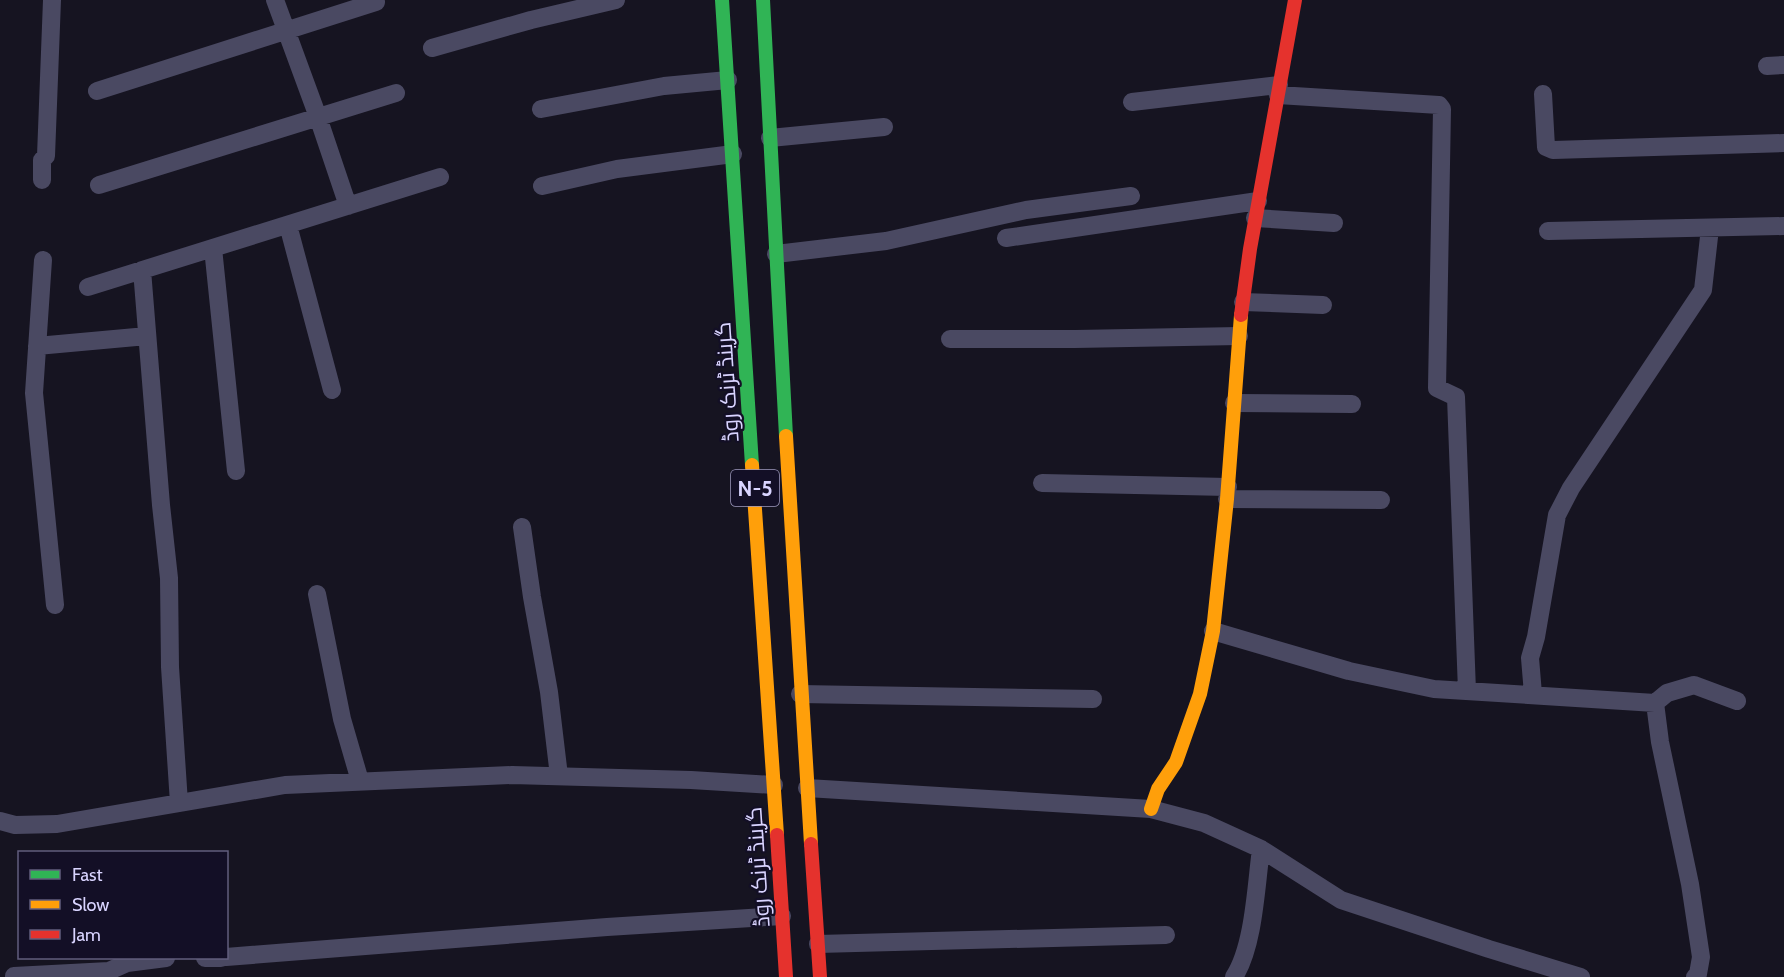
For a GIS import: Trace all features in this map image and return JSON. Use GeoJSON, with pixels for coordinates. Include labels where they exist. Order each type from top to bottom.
{"type":"FeatureCollection","features":[{"type":"Feature","properties":{"kind":"main road","name":"گرینڈ ٹرنک روڈ"},"geometry":{"type":"LineString","coordinates":[[722,0],[786,977]]}},
{"type":"Feature","properties":{"kind":"main road","name":"N-5"},"geometry":{"type":"LineString","coordinates":[[763,0],[800,694],[820,977]]}},
{"type":"Feature","properties":{"kind":"main road"},"geometry":{"type":"LineString","coordinates":[[1151,809],[1158,789],[1176,762],[1200,694],[1213,632],[1228,493],[1243,302],[1257,210],[1295,0]]}},
{"type":"Feature","properties":{"kind":"street"},"geometry":{"type":"LineString","coordinates":[[42,180],[42,160],[46,156],[52,0]]}},
{"type":"Feature","properties":{"kind":"street"},"geometry":{"type":"LineString","coordinates":[[275,0],[348,206]]}},
{"type":"Feature","properties":{"kind":"street"},"geometry":{"type":"LineString","coordinates":[[432,48],[531,20],[616,0]]}},
{"type":"Feature","properties":{"kind":"street"},"geometry":{"type":"LineString","coordinates":[[97,91],[376,2]]}},
{"type":"Feature","properties":{"kind":"street"},"geometry":{"type":"LineString","coordinates":[[542,109],[664,86],[728,80]]}},
{"type":"Feature","properties":{"kind":"street"},"geometry":{"type":"LineString","coordinates":[[1131,102],[1278,90],[1439,105],[1442,109],[1437,388],[1456,397],[1467,691]]}},
{"type":"Feature","properties":{"kind":"street"},"geometry":{"type":"LineString","coordinates":[[99,185],[396,93]]}},
{"type":"Feature","properties":{"kind":"street"},"geometry":{"type":"LineString","coordinates":[[1543,93],[1546,147],[1553,150],[1784,143]]}},
{"type":"Feature","properties":{"kind":"street"},"geometry":{"type":"LineString","coordinates":[[770,138],[884,127]]}},
{"type":"Feature","properties":{"kind":"street"},"geometry":{"type":"LineString","coordinates":[[542,186],[617,169],[733,154]]}},
{"type":"Feature","properties":{"kind":"street"},"geometry":{"type":"LineString","coordinates":[[88,287],[440,177]]}},
{"type":"Feature","properties":{"kind":"street"},"geometry":{"type":"LineString","coordinates":[[777,254],[886,241],[1026,210],[1131,196]]}},
{"type":"Feature","properties":{"kind":"street"},"geometry":{"type":"LineString","coordinates":[[1006,238],[1257,210],[1334,223]]}},
{"type":"Feature","properties":{"kind":"street"},"geometry":{"type":"LineString","coordinates":[[288,225],[332,390]]}},
{"type":"Feature","properties":{"kind":"street"},"geometry":{"type":"LineString","coordinates":[[1548,231],[1784,226]]}},
{"type":"Feature","properties":{"kind":"street"},"geometry":{"type":"LineString","coordinates":[[1533,694],[1530,658],[1536,637],[1557,515],[1571,488],[1703,290],[1710,228]]}},
{"type":"Feature","properties":{"kind":"street"},"geometry":{"type":"LineString","coordinates":[[213,248],[236,471]]}},
{"type":"Feature","properties":{"kind":"street"},"geometry":{"type":"LineString","coordinates":[[43,260],[34,393],[56,605]]}},
{"type":"Feature","properties":{"kind":"street"},"geometry":{"type":"LineString","coordinates":[[142,270],[169,578],[170,667],[179,803]]}},
{"type":"Feature","properties":{"kind":"street"},"geometry":{"type":"LineString","coordinates":[[1243,302],[1323,305]]}},
{"type":"Feature","properties":{"kind":"street"},"geometry":{"type":"LineString","coordinates":[[36,346],[147,336]]}},
{"type":"Feature","properties":{"kind":"street"},"geometry":{"type":"LineString","coordinates":[[950,339],[1239,336]]}},
{"type":"Feature","properties":{"kind":"street"},"geometry":{"type":"LineString","coordinates":[[1081,339],[1239,336]]}},
{"type":"Feature","properties":{"kind":"street"},"geometry":{"type":"LineString","coordinates":[[1234,402],[1352,404]]}},
{"type":"Feature","properties":{"kind":"street"},"geometry":{"type":"LineString","coordinates":[[1042,483],[1381,500]]}},
{"type":"Feature","properties":{"kind":"street"},"geometry":{"type":"LineString","coordinates":[[522,527],[549,692],[559,776]]}},
{"type":"Feature","properties":{"kind":"street"},"geometry":{"type":"LineString","coordinates":[[317,594],[342,719],[360,781]]}},
{"type":"Feature","properties":{"kind":"street"},"geometry":{"type":"LineString","coordinates":[[1213,632],[1349,671],[1434,689],[1655,703],[1667,693],[1694,685],[1737,701]]}},
{"type":"Feature","properties":{"kind":"street"},"geometry":{"type":"LineString","coordinates":[[800,694],[1093,699]]}},
{"type":"Feature","properties":{"kind":"street"},"geometry":{"type":"LineString","coordinates":[[1655,703],[1660,742],[1690,884],[1700,947],[1701,957],[1698,974],[1695,977]]}},
{"type":"Feature","properties":{"kind":"street"},"geometry":{"type":"LineString","coordinates":[[0,821],[15,825],[57,824],[285,785],[360,781],[512,775],[774,785]]}},
{"type":"Feature","properties":{"kind":"street"},"geometry":{"type":"LineString","coordinates":[[807,788],[1151,809],[1204,823],[1261,849],[1341,900],[1581,977]]}},
{"type":"Feature","properties":{"kind":"street"},"geometry":{"type":"LineString","coordinates":[[1234,977],[1240,968],[1252,920],[1261,849]]}},
{"type":"Feature","properties":{"kind":"street"},"geometry":{"type":"LineString","coordinates":[[228,957],[606,927],[782,916]]}},
{"type":"Feature","properties":{"kind":"street"},"geometry":{"type":"LineString","coordinates":[[818,944],[1166,935]]}},
{"type":"Feature","properties":{"kind":"street"},"geometry":{"type":"LineString","coordinates":[[14,976],[109,971],[127,963],[153,959]]}},
{"type":"Feature","properties":{"kind":"traffic: fast"},"geometry":{"type":"LineString","coordinates":[[722,0],[752,465]]}},
{"type":"Feature","properties":{"kind":"traffic: fast"},"geometry":{"type":"LineString","coordinates":[[763,0],[786,436]]}},
{"type":"Feature","properties":{"kind":"traffic: slow"},"geometry":{"type":"LineString","coordinates":[[1151,809],[1158,789],[1176,762],[1200,694],[1213,631],[1227,499],[1241,315]]}},
{"type":"Feature","properties":{"kind":"traffic: slow"},"geometry":{"type":"LineString","coordinates":[[786,436],[811,844]]}},
{"type":"Feature","properties":{"kind":"traffic: slow"},"geometry":{"type":"LineString","coordinates":[[752,465],[777,835]]}},
{"type":"Feature","properties":{"kind":"traffic: jam"},"geometry":{"type":"LineString","coordinates":[[1241,315],[1250,249],[1295,0]]}},
{"type":"Feature","properties":{"kind":"traffic: jam"},"geometry":{"type":"LineString","coordinates":[[777,835],[786,977]]}},
{"type":"Feature","properties":{"kind":"traffic: jam"},"geometry":{"type":"LineString","coordinates":[[811,844],[820,977]]}}]}
